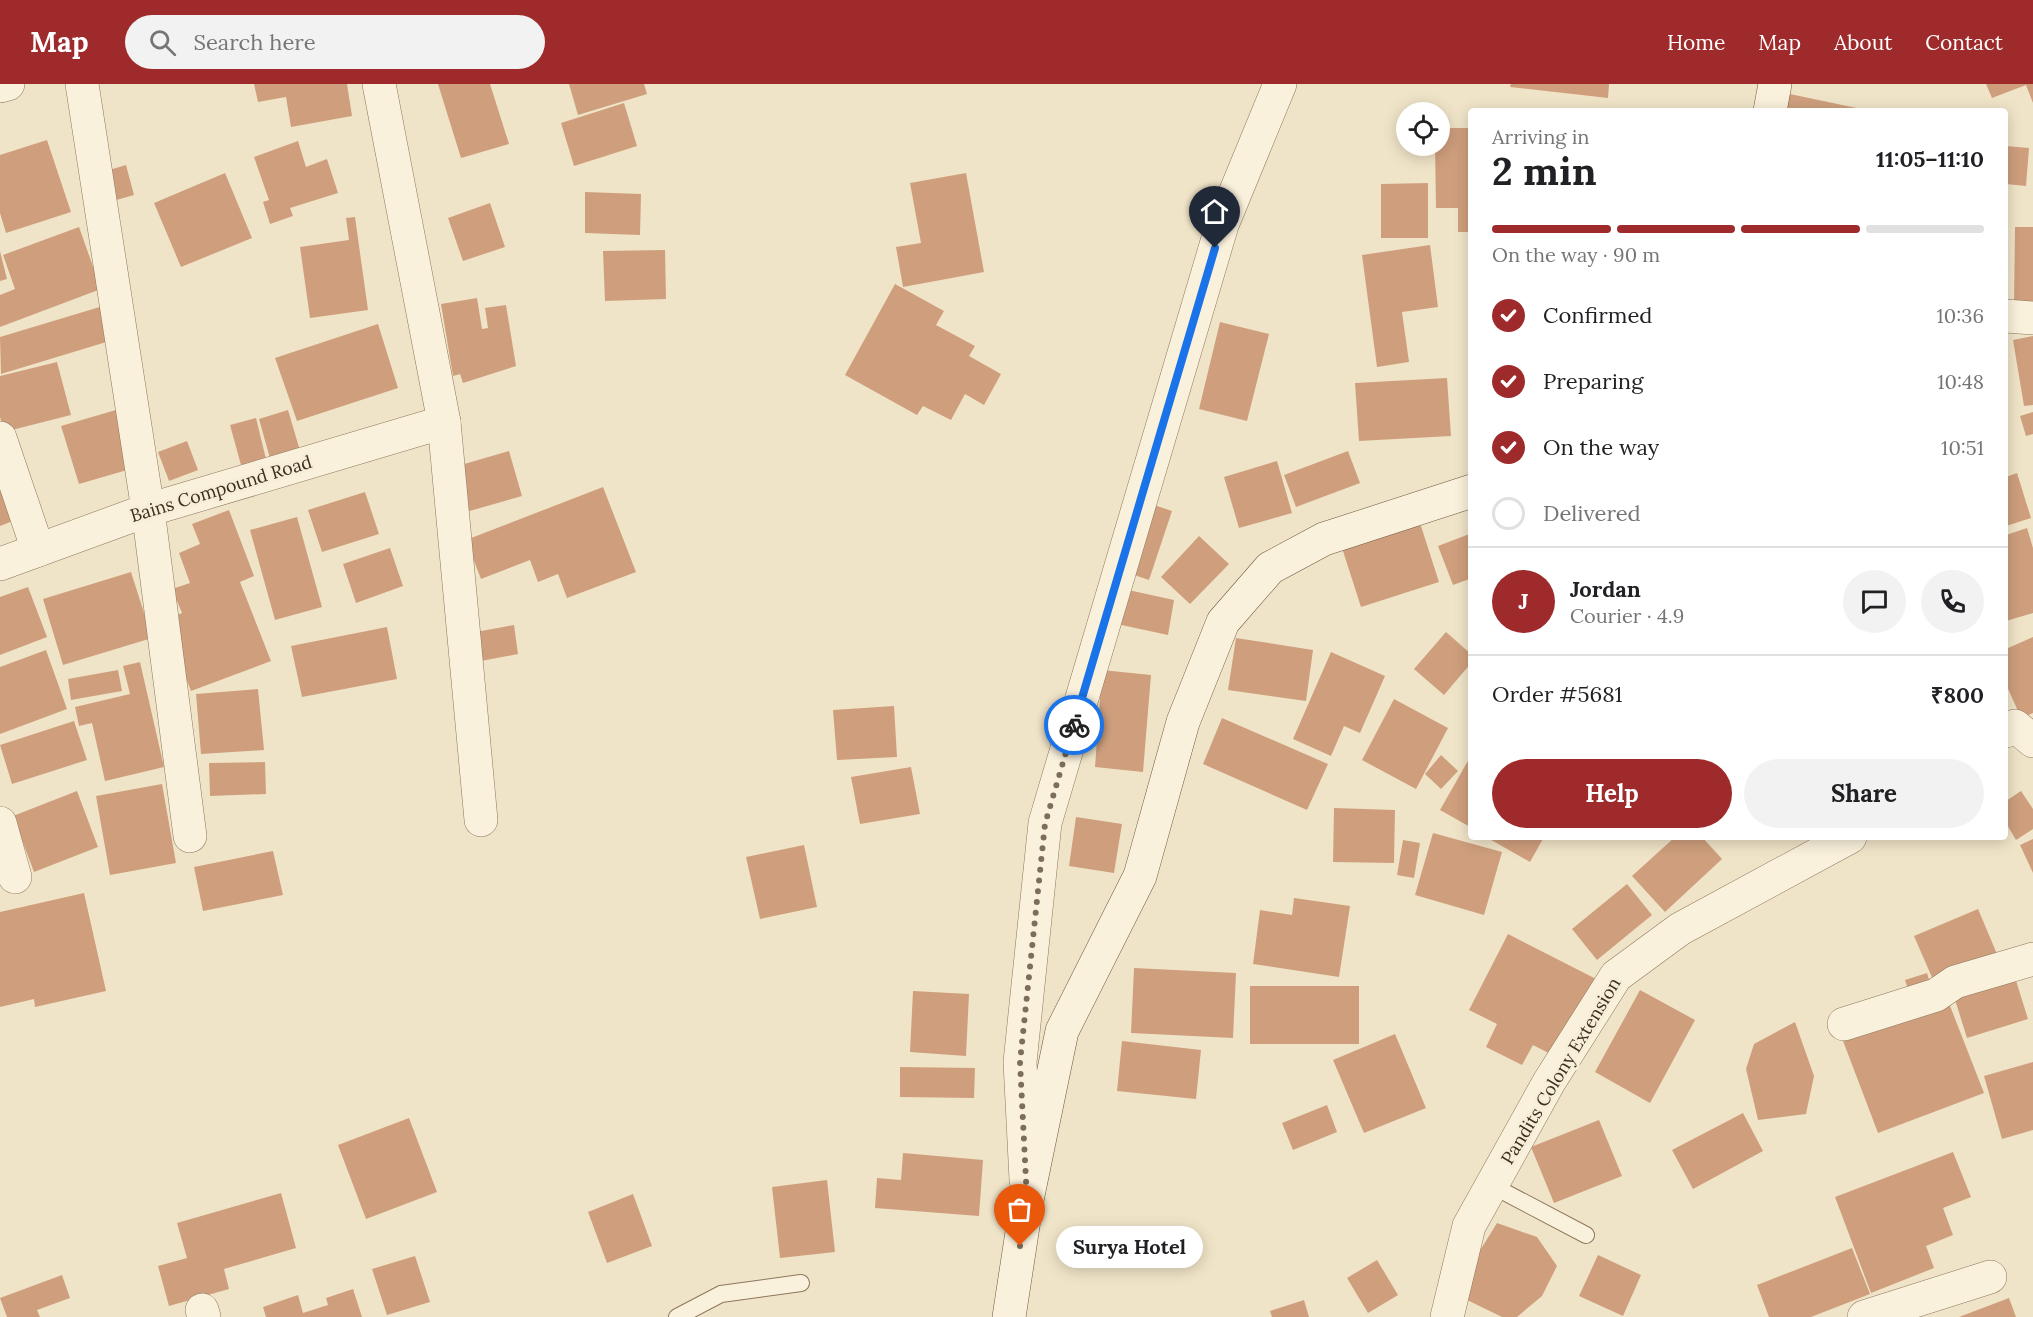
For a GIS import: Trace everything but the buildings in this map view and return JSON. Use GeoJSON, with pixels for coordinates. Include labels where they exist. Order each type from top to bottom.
{"type":"FeatureCollection","features":[{"type":"Feature","properties":{"kind":"street"},"geometry":{"type":"LineString","coordinates":[[0,86],[8,84]]}},
{"type":"Feature","properties":{"kind":"street"},"geometry":{"type":"LineString","coordinates":[[82,84],[148,510],[190,836]]}},
{"type":"Feature","properties":{"kind":"street"},"geometry":{"type":"LineString","coordinates":[[379,84],[444,422],[481,820]]}},
{"type":"Feature","properties":{"kind":"street"},"geometry":{"type":"LineString","coordinates":[[1027,1200],[1020,1062],[1045,824],[1222,225],[1280,84]]}},
{"type":"Feature","properties":{"kind":"street"},"geometry":{"type":"LineString","coordinates":[[1770,108],[1774,84]]}},
{"type":"Feature","properties":{"kind":"street"},"geometry":{"type":"LineString","coordinates":[[2008,316],[2033,318]]}},
{"type":"Feature","properties":{"kind":"street","name":"Bains Compound Road"},"geometry":{"type":"LineString","coordinates":[[0,564],[148,510],[444,422]]}},
{"type":"Feature","properties":{"kind":"street"},"geometry":{"type":"LineString","coordinates":[[0,438],[38,550]]}},
{"type":"Feature","properties":{"kind":"street"},"geometry":{"type":"LineString","coordinates":[[1009,1317],[1027,1200],[1062,1031],[1140,876],[1183,722],[1223,622],[1270,568],[1324,539],[1468,492]]}},
{"type":"Feature","properties":{"kind":"street"},"geometry":{"type":"LineString","coordinates":[[2008,729],[2014,726],[2033,741]]}},
{"type":"Feature","properties":{"kind":"street"},"geometry":{"type":"LineString","coordinates":[[0,823],[15,878]]}},
{"type":"Feature","properties":{"kind":"street","name":"Pandits Colony Extension"},"geometry":{"type":"LineString","coordinates":[[1447,1317],[1469,1226],[1550,1082],[1616,976],[1680,929],[1844,840]]}},
{"type":"Feature","properties":{"kind":"street"},"geometry":{"type":"LineString","coordinates":[[1844,1024],[1936,995],[1955,982],[2033,959]]}},
{"type":"Feature","properties":{"kind":"street"},"geometry":{"type":"LineString","coordinates":[[1864,1317],[1990,1277]]}},
{"type":"Feature","properties":{"kind":"lane"},"geometry":{"type":"LineString","coordinates":[[1491,1185],[1586,1234]]}},
{"type":"Feature","properties":{"kind":"lane"},"geometry":{"type":"LineString","coordinates":[[677,1317],[721,1294],[801,1283]]}},
{"type":"Feature","properties":{"kind":"way so far"},"geometry":{"type":"LineString","coordinates":[[1020,1246],[1027,1200],[1020,1062],[1045,824],[1074,725]]}},
{"type":"Feature","properties":{"kind":"place","name":"Surya Hotel"},"geometry":{"type":"Point","coordinates":[1020,1246]}},
{"type":"Feature","properties":{"kind":"route"},"geometry":{"type":"LineString","coordinates":[[1074,725],[1215,248]]}}]}
